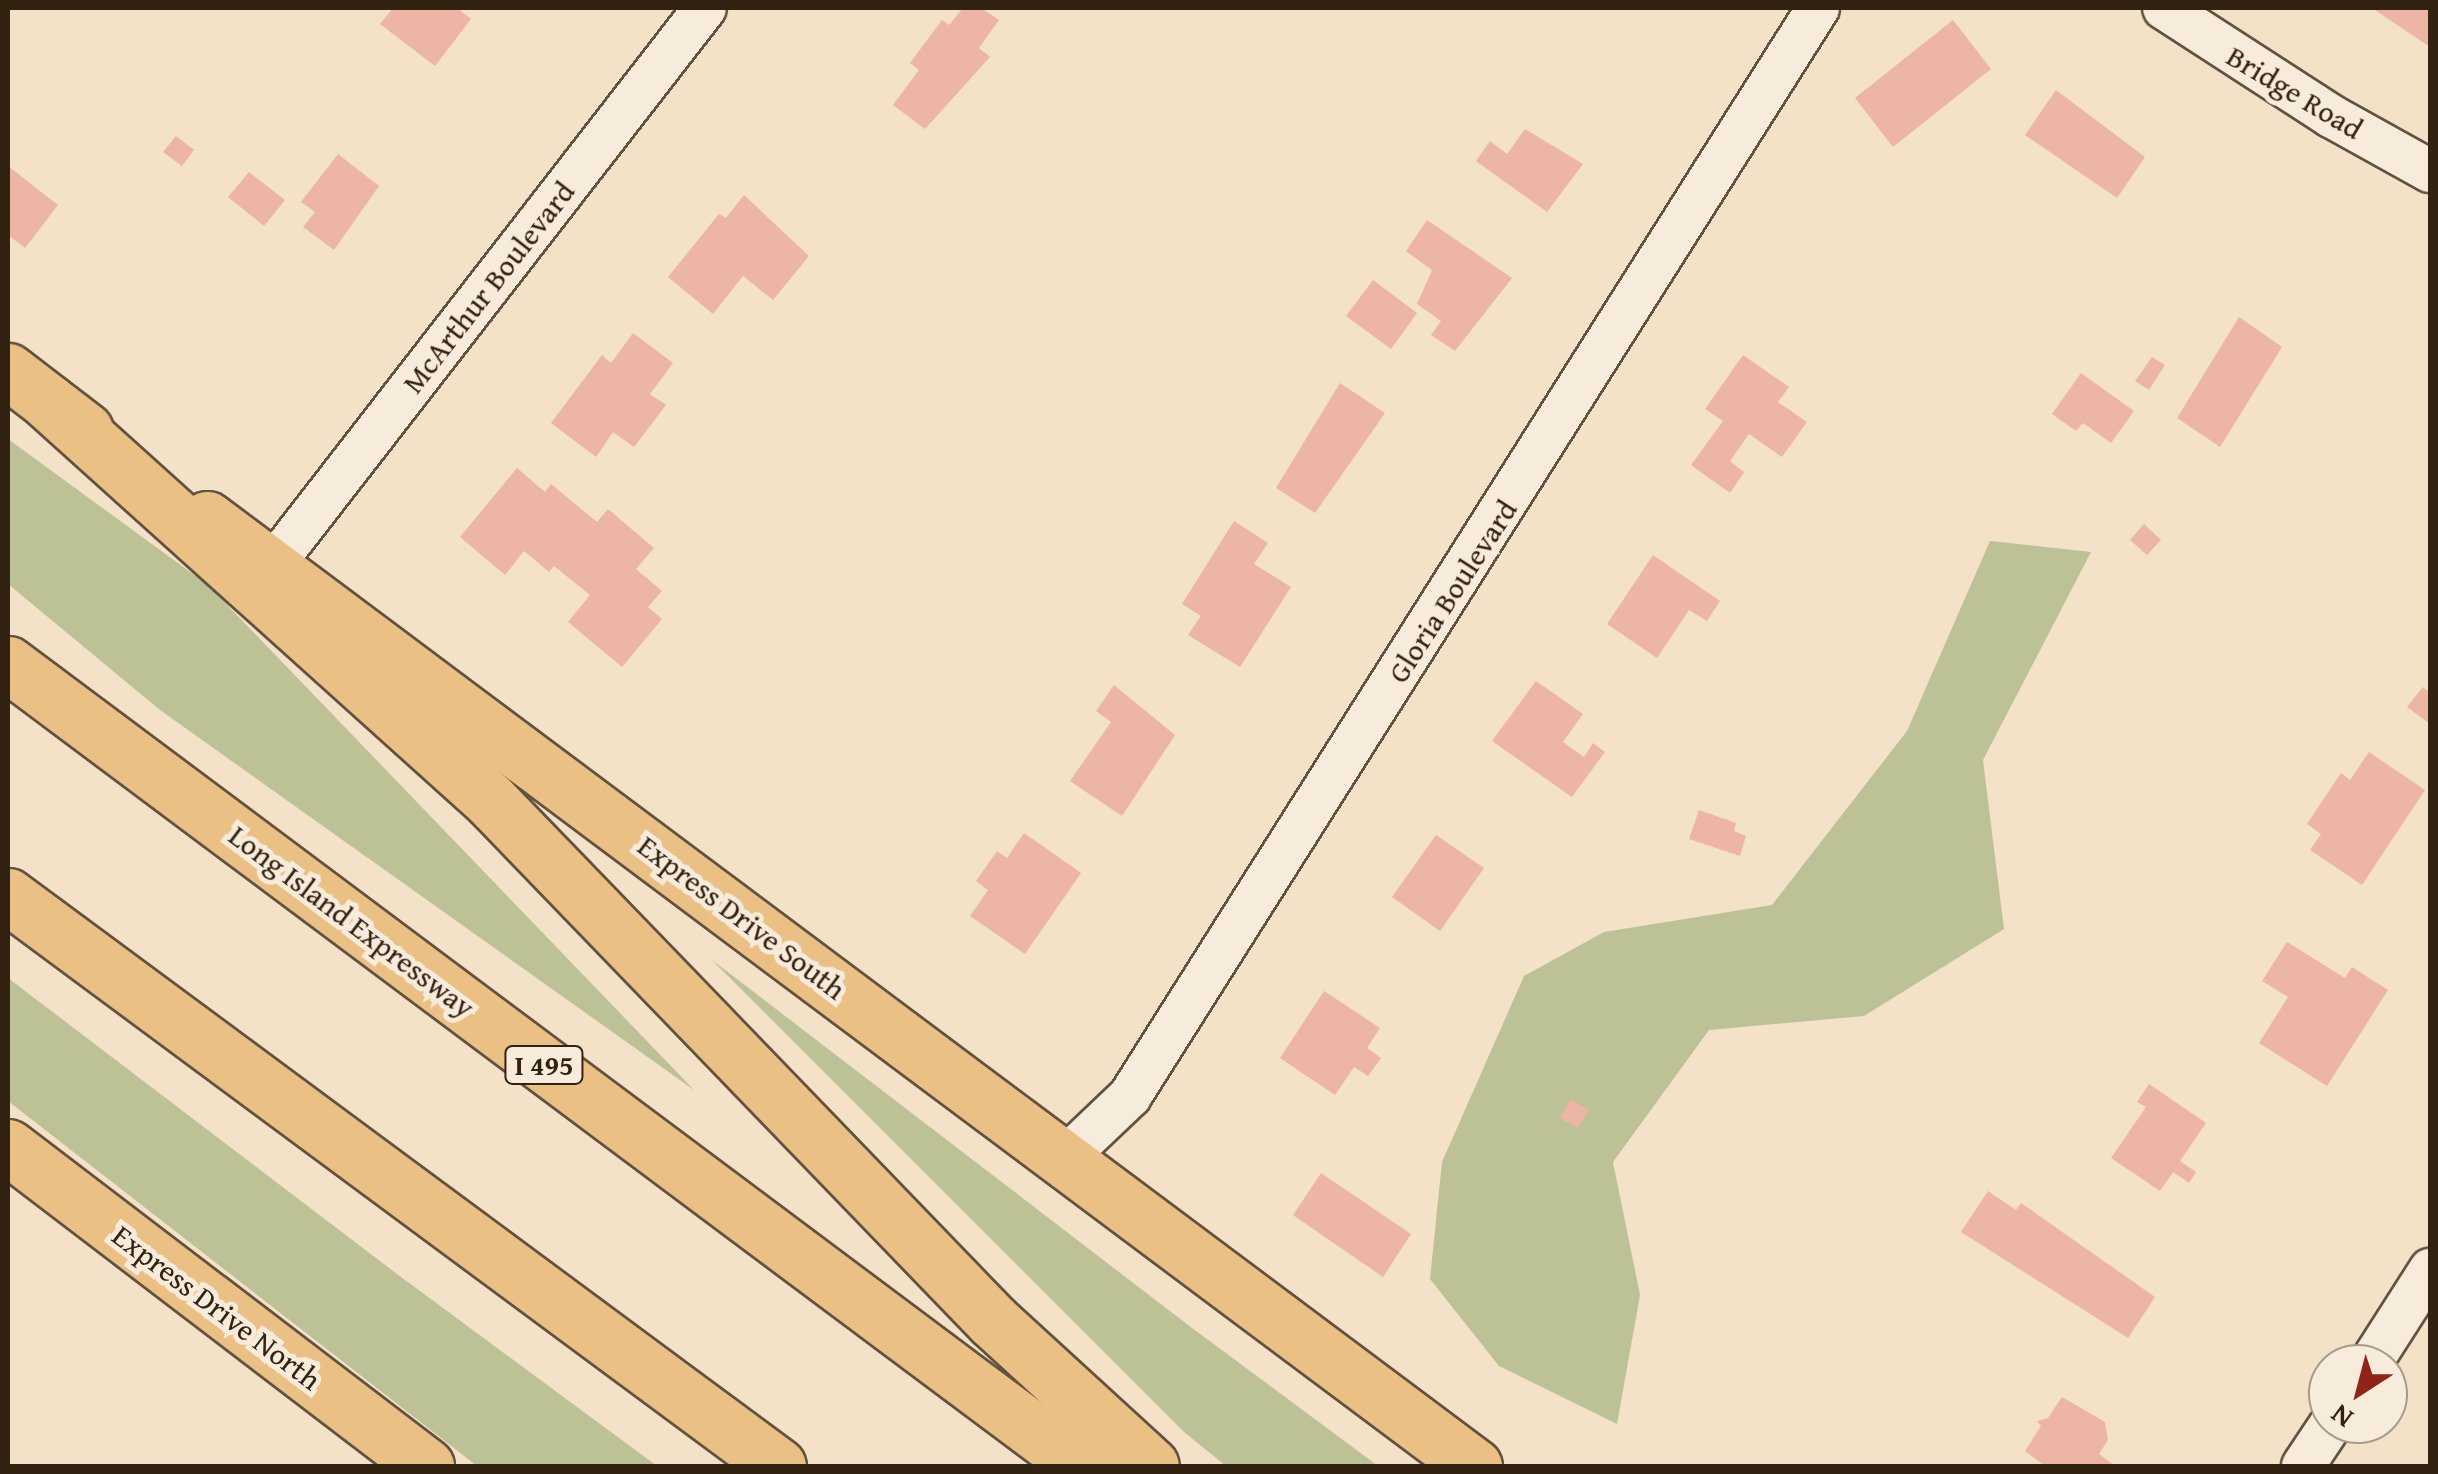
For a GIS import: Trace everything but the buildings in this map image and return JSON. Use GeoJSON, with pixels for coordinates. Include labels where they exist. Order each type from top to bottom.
{"type":"FeatureCollection","features":[{"type":"Feature","properties":{"kind":"main road","name":"Express Drive South"},"geometry":{"type":"LineString","coordinates":[[28,387],[1474,1466]]}},
{"type":"Feature","properties":{"kind":"main road"},"geometry":{"type":"LineString","coordinates":[[28,387],[490,800],[993,1321],[1151,1466]]}},
{"type":"Feature","properties":{"kind":"main road","name":"Long Island Expressway"},"geometry":{"type":"LineString","coordinates":[[8,664],[1081,1466]]}},
{"type":"Feature","properties":{"kind":"main road"},"geometry":{"type":"LineString","coordinates":[[8,896],[778,1466]]}},
{"type":"Feature","properties":{"kind":"main road","name":"Express Drive North"},"geometry":{"type":"LineString","coordinates":[[8,1147],[426,1466]]}},
{"type":"Feature","properties":{"kind":"street","name":"McArthur Boulevard"},"geometry":{"type":"LineString","coordinates":[[272,566],[705,8]]}},
{"type":"Feature","properties":{"kind":"street","name":"Gloria Boulevard"},"geometry":{"type":"LineString","coordinates":[[1065,1158],[1130,1096],[1818,8]]}},
{"type":"Feature","properties":{"kind":"street","name":"Bridge Road"},"geometry":{"type":"LineString","coordinates":[[2188,15],[2430,170]]}},
{"type":"Feature","properties":{"kind":"street"},"geometry":{"type":"LineString","coordinates":[[2383,1344],[2430,1270]]}},
{"type":"Feature","properties":{"kind":"street"},"geometry":{"type":"LineString","coordinates":[[2303,1466],[2317,1444]]}},
{"type":"Feature","properties":{"kind":"green space"},"geometry":{"type":"Polygon","coordinates":[[[8,439],[208,585],[694,1090],[160,710],[8,584],[8,439]]]}},
{"type":"Feature","properties":{"kind":"green space"},"geometry":{"type":"Polygon","coordinates":[[[1990,541],[2091,552],[1983,760],[2004,929],[1864,1016],[1709,1030],[1613,1162],[1640,1295],[1617,1424],[1499,1366],[1430,1279],[1442,1162],[1524,976],[1604,932],[1772,905],[1907,731],[1990,541]]]}},
{"type":"Feature","properties":{"kind":"green space"},"geometry":{"type":"Polygon","coordinates":[[[712,960],[1378,1466],[1226,1466],[1184,1432],[712,960]]]}},
{"type":"Feature","properties":{"kind":"green space"},"geometry":{"type":"Polygon","coordinates":[[[8,978],[657,1466],[477,1466],[8,1101],[8,978]]]}}]}
